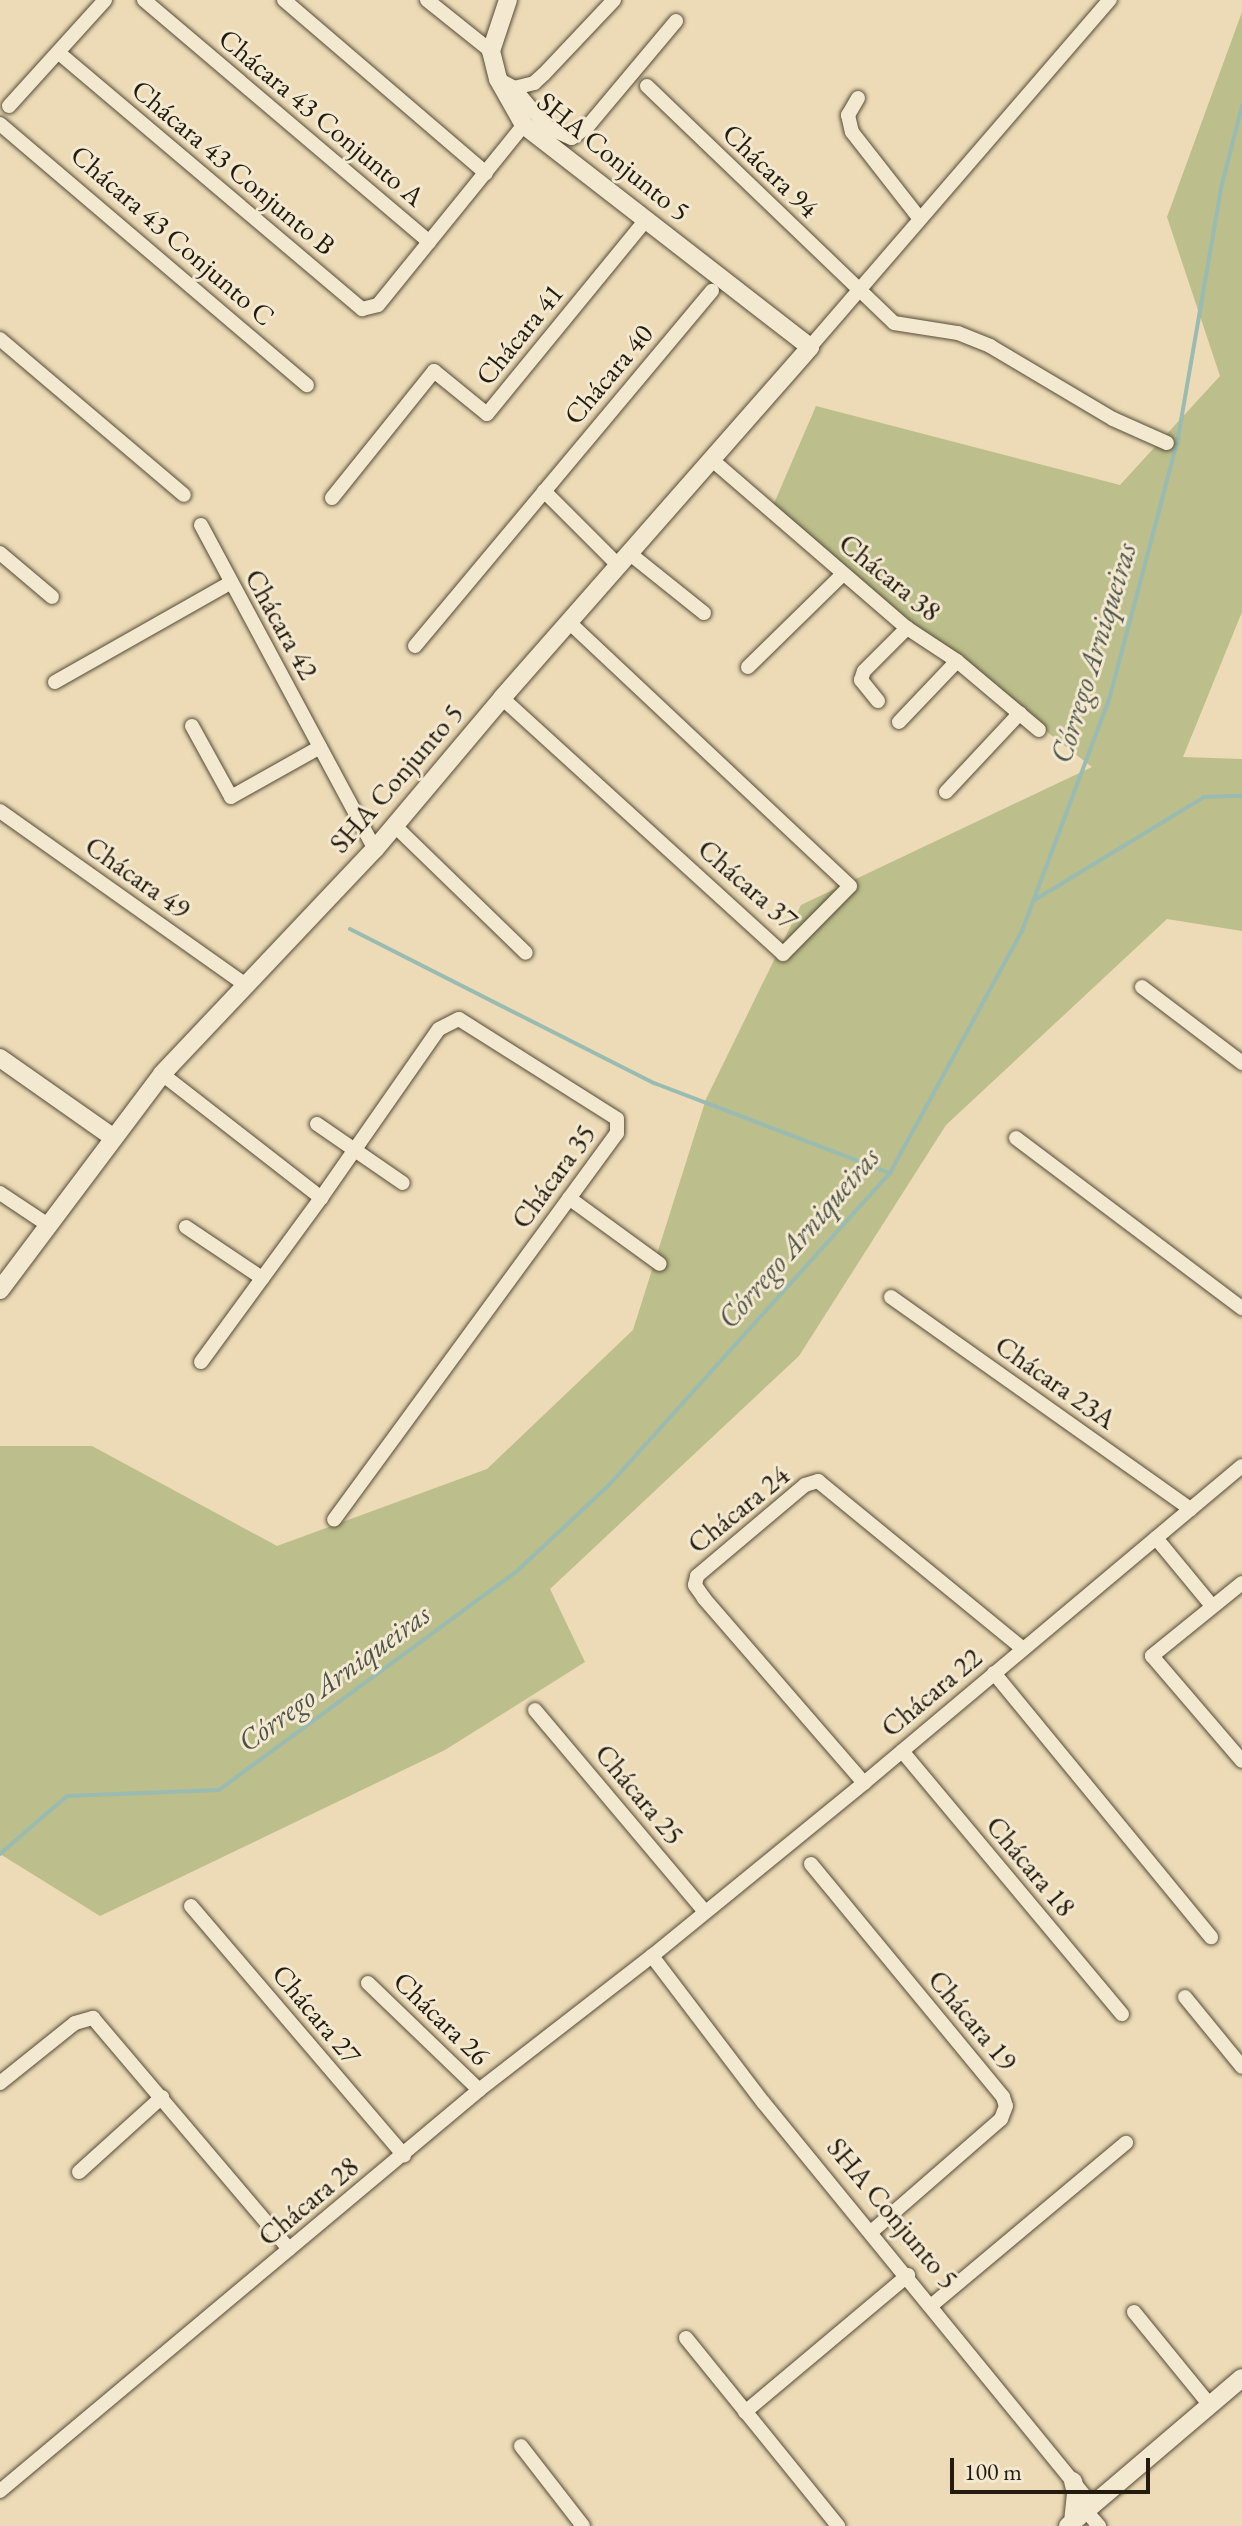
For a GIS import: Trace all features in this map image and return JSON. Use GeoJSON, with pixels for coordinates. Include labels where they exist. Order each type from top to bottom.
{"type":"FeatureCollection","features":[{"type":"Feature","properties":{"kind":"street"},"geometry":{"type":"LineString","coordinates":[[9,106],[105,0]]}},
{"type":"Feature","properties":{"kind":"street","name":"Chácara 43 Conjunto A"},"geometry":{"type":"LineString","coordinates":[[144,0],[429,242]]}},
{"type":"Feature","properties":{"kind":"street"},"geometry":{"type":"LineString","coordinates":[[284,0],[486,173]]}},
{"type":"Feature","properties":{"kind":"street"},"geometry":{"type":"LineString","coordinates":[[427,0],[491,51],[508,0]]}},
{"type":"Feature","properties":{"kind":"street"},"geometry":{"type":"LineString","coordinates":[[506,84],[534,83],[614,0]]}},
{"type":"Feature","properties":{"kind":"street","name":"SHA Conjunto 5"},"geometry":{"type":"LineString","coordinates":[[0,1290],[162,1074],[375,849],[502,698],[1110,0]]}},
{"type":"Feature","properties":{"kind":"street"},"geometry":{"type":"LineString","coordinates":[[506,84],[547,127],[572,138],[588,126],[676,21]]}},
{"type":"Feature","properties":{"kind":"street","name":"SHA Conjunto 5"},"geometry":{"type":"LineString","coordinates":[[491,51],[524,125],[810,347]]}},
{"type":"Feature","properties":{"kind":"street","name":"Chácara 43 Conjunto B"},"geometry":{"type":"LineString","coordinates":[[59,53],[362,309],[378,305],[429,242]]}},
{"type":"Feature","properties":{"kind":"street","name":"Chácara 94"},"geometry":{"type":"LineString","coordinates":[[647,86],[894,323],[958,333],[990,346],[1113,419],[1167,443]]}},
{"type":"Feature","properties":{"kind":"street"},"geometry":{"type":"LineString","coordinates":[[858,98],[848,115],[852,132],[920,219]]}},
{"type":"Feature","properties":{"kind":"street","name":"Chácara 43 Conjunto C"},"geometry":{"type":"LineString","coordinates":[[2,124],[307,385]]}},
{"type":"Feature","properties":{"kind":"street"},"geometry":{"type":"LineString","coordinates":[[429,242],[524,125]]}},
{"type":"Feature","properties":{"kind":"street","name":"Chácara 41"},"geometry":{"type":"LineString","coordinates":[[332,498],[434,371],[487,414],[646,220]]}},
{"type":"Feature","properties":{"kind":"street","name":"Chácara 40"},"geometry":{"type":"LineString","coordinates":[[415,646],[712,291]]}},
{"type":"Feature","properties":{"kind":"street"},"geometry":{"type":"LineString","coordinates":[[0,339],[184,495]]}},
{"type":"Feature","properties":{"kind":"street","name":"Chácara 38"},"geometry":{"type":"LineString","coordinates":[[711,459],[907,628],[957,661],[1039,730]]}},
{"type":"Feature","properties":{"kind":"street"},"geometry":{"type":"LineString","coordinates":[[544,491],[624,559],[704,613]]}},
{"type":"Feature","properties":{"kind":"street","name":"Chácara 42"},"geometry":{"type":"LineString","coordinates":[[201,525],[375,849]]}},
{"type":"Feature","properties":{"kind":"street"},"geometry":{"type":"LineString","coordinates":[[0,553],[52,597]]}},
{"type":"Feature","properties":{"kind":"street"},"geometry":{"type":"LineString","coordinates":[[748,667],[843,574]]}},
{"type":"Feature","properties":{"kind":"street"},"geometry":{"type":"LineString","coordinates":[[55,682],[230,583]]}},
{"type":"Feature","properties":{"kind":"street","name":"Chácara 37"},"geometry":{"type":"LineString","coordinates":[[502,698],[783,954],[850,886],[569,622]]}},
{"type":"Feature","properties":{"kind":"street"},"geometry":{"type":"LineString","coordinates":[[878,701],[861,680],[864,671],[907,628]]}},
{"type":"Feature","properties":{"kind":"street"},"geometry":{"type":"LineString","coordinates":[[899,722],[957,661]]}},
{"type":"Feature","properties":{"kind":"street"},"geometry":{"type":"LineString","coordinates":[[946,792],[1020,713]]}},
{"type":"Feature","properties":{"kind":"street"},"geometry":{"type":"LineString","coordinates":[[192,726],[231,797],[320,747]]}},
{"type":"Feature","properties":{"kind":"street","name":"Chácara 49"},"geometry":{"type":"LineString","coordinates":[[0,811],[246,985]]}},
{"type":"Feature","properties":{"kind":"street"},"geometry":{"type":"LineString","coordinates":[[395,826],[526,953]]}},
{"type":"Feature","properties":{"kind":"street"},"geometry":{"type":"LineString","coordinates":[[1142,987],[1242,1063]]}},
{"type":"Feature","properties":{"kind":"street","name":"Chácara 35"},"geometry":{"type":"LineString","coordinates":[[201,1362],[356,1150],[439,1029],[459,1019],[617,1119],[617,1133],[334,1520]]}},
{"type":"Feature","properties":{"kind":"street"},"geometry":{"type":"LineString","coordinates":[[0,1058],[114,1138]]}},
{"type":"Feature","properties":{"kind":"street"},"geometry":{"type":"LineString","coordinates":[[162,1074],[321,1198]]}},
{"type":"Feature","properties":{"kind":"street"},"geometry":{"type":"LineString","coordinates":[[317,1124],[403,1183]]}},
{"type":"Feature","properties":{"kind":"street"},"geometry":{"type":"LineString","coordinates":[[1016,1138],[1242,1308]]}},
{"type":"Feature","properties":{"kind":"street"},"geometry":{"type":"LineString","coordinates":[[0,1193],[48,1225]]}},
{"type":"Feature","properties":{"kind":"street"},"geometry":{"type":"LineString","coordinates":[[569,1198],[660,1264]]}},
{"type":"Feature","properties":{"kind":"street"},"geometry":{"type":"LineString","coordinates":[[186,1227],[262,1278]]}},
{"type":"Feature","properties":{"kind":"street","name":"Chácara 23A"},"geometry":{"type":"LineString","coordinates":[[891,1297],[1190,1509]]}},
{"type":"Feature","properties":{"kind":"street","name":"Chácara 22"},"geometry":{"type":"LineString","coordinates":[[652,1956],[1242,1466]]}},
{"type":"Feature","properties":{"kind":"street","name":"Chácara 24"},"geometry":{"type":"LineString","coordinates":[[864,1783],[704,1598],[694,1582],[697,1576],[805,1485],[818,1481],[1023,1649]]}},
{"type":"Feature","properties":{"kind":"street"},"geometry":{"type":"LineString","coordinates":[[1156,1538],[1212,1606]]}},
{"type":"Feature","properties":{"kind":"street"},"geometry":{"type":"LineString","coordinates":[[1242,1583],[1152,1656],[1242,1761]]}},
{"type":"Feature","properties":{"kind":"street"},"geometry":{"type":"LineString","coordinates":[[994,1673],[1211,1937]]}},
{"type":"Feature","properties":{"kind":"street","name":"Chácara 25"},"geometry":{"type":"LineString","coordinates":[[535,1710],[705,1912]]}},
{"type":"Feature","properties":{"kind":"street","name":"Chácara 18"},"geometry":{"type":"LineString","coordinates":[[902,1751],[1122,2014]]}},
{"type":"Feature","properties":{"kind":"street","name":"Chácara 19"},"geometry":{"type":"LineString","coordinates":[[811,1864],[1003,2097],[1006,2106],[1001,2119],[872,2231]]}},
{"type":"Feature","properties":{"kind":"street","name":"Chácara 27"},"geometry":{"type":"LineString","coordinates":[[191,1906],[404,2155]]}},
{"type":"Feature","properties":{"kind":"street","name":"SHA Conjunto 5"},"geometry":{"type":"LineString","coordinates":[[652,1956],[763,2102],[908,2275],[1073,2481]]}},
{"type":"Feature","properties":{"kind":"street","name":"Chácara 28"},"geometry":{"type":"LineString","coordinates":[[0,2491],[479,2090],[652,1956]]}},
{"type":"Feature","properties":{"kind":"street","name":"Chácara 26"},"geometry":{"type":"LineString","coordinates":[[368,1983],[479,2090]]}},
{"type":"Feature","properties":{"kind":"street"},"geometry":{"type":"LineString","coordinates":[[1185,1997],[1242,2067]]}},
{"type":"Feature","properties":{"kind":"street"},"geometry":{"type":"LineString","coordinates":[[0,2083],[75,2023],[88,2017],[101,2024],[289,2249]]}},
{"type":"Feature","properties":{"kind":"street"},"geometry":{"type":"LineString","coordinates":[[79,2172],[162,2097]]}},
{"type":"Feature","properties":{"kind":"street"},"geometry":{"type":"LineString","coordinates":[[932,2305],[1126,2143]]}},
{"type":"Feature","properties":{"kind":"street"},"geometry":{"type":"LineString","coordinates":[[745,2412],[908,2275]]}},
{"type":"Feature","properties":{"kind":"street"},"geometry":{"type":"LineString","coordinates":[[1134,2312],[1209,2404]]}},
{"type":"Feature","properties":{"kind":"street"},"geometry":{"type":"LineString","coordinates":[[686,2338],[838,2526]]}},
{"type":"Feature","properties":{"kind":"street"},"geometry":{"type":"LineString","coordinates":[[1080,2516],[1209,2404],[1241,2381]]}},
{"type":"Feature","properties":{"kind":"street"},"geometry":{"type":"LineString","coordinates":[[521,2446],[583,2526]]}},
{"type":"Feature","properties":{"kind":"street"},"geometry":{"type":"LineString","coordinates":[[1073,2481],[1080,2516]]}},
{"type":"Feature","properties":{"kind":"street"},"geometry":{"type":"LineString","coordinates":[[1080,2516],[1099,2526]]}},
{"type":"Feature","properties":{"kind":"green space"},"geometry":{"type":"Polygon","coordinates":[[[1242,12],[1242,612],[1183,757],[1242,759],[1242,931],[1167,919],[946,1125],[799,1356],[550,1589],[585,1662],[445,1750],[100,1916],[0,1854],[0,1446],[92,1446],[277,1546],[487,1469],[633,1330],[706,1099],[801,905],[1092,767],[769,515],[816,406],[1120,485],[1220,376],[1167,217],[1242,12]]]}},
{"type":"Feature","properties":{"kind":"waterway","name":"Córrego Arniqueiras"},"geometry":{"type":"LineString","coordinates":[[0,1854],[67,1796],[219,1790],[516,1572],[609,1485],[890,1173],[1022,931],[1109,700],[1178,438],[1221,188],[1242,106]]}},
{"type":"Feature","properties":{"kind":"waterway"},"geometry":{"type":"LineString","coordinates":[[1033,901],[1204,797],[1242,796]]}},
{"type":"Feature","properties":{"kind":"waterway"},"geometry":{"type":"LineString","coordinates":[[350,929],[654,1083],[890,1173]]}}]}
